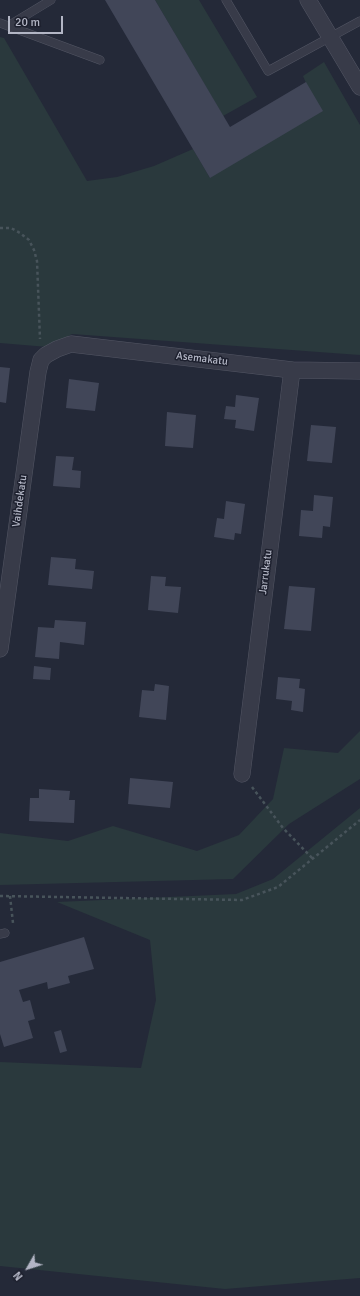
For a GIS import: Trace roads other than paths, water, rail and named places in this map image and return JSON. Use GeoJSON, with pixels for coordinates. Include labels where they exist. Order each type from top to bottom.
{"type":"FeatureCollection","features":[{"type":"Feature","properties":{"kind":"street"},"geometry":{"type":"LineString","coordinates":[[308,0],[360,87]]}},
{"type":"Feature","properties":{"kind":"street","name":"Asemakatu"},"geometry":{"type":"LineString","coordinates":[[44,358],[57,349],[71,344],[292,370],[360,371]]}},
{"type":"Feature","properties":{"kind":"street","name":"Vaihdekatu"},"geometry":{"type":"LineString","coordinates":[[0,650],[28,436],[38,372],[44,358]]}},
{"type":"Feature","properties":{"kind":"street","name":"Jarrukatu"},"geometry":{"type":"LineString","coordinates":[[242,774],[292,370]]}},
{"type":"Feature","properties":{"kind":"lane"},"geometry":{"type":"LineString","coordinates":[[8,26],[50,0]]}},
{"type":"Feature","properties":{"kind":"lane"},"geometry":{"type":"LineString","coordinates":[[226,0],[268,71],[360,21]]}},
{"type":"Feature","properties":{"kind":"lane"},"geometry":{"type":"LineString","coordinates":[[0,23],[100,60]]}}]}
